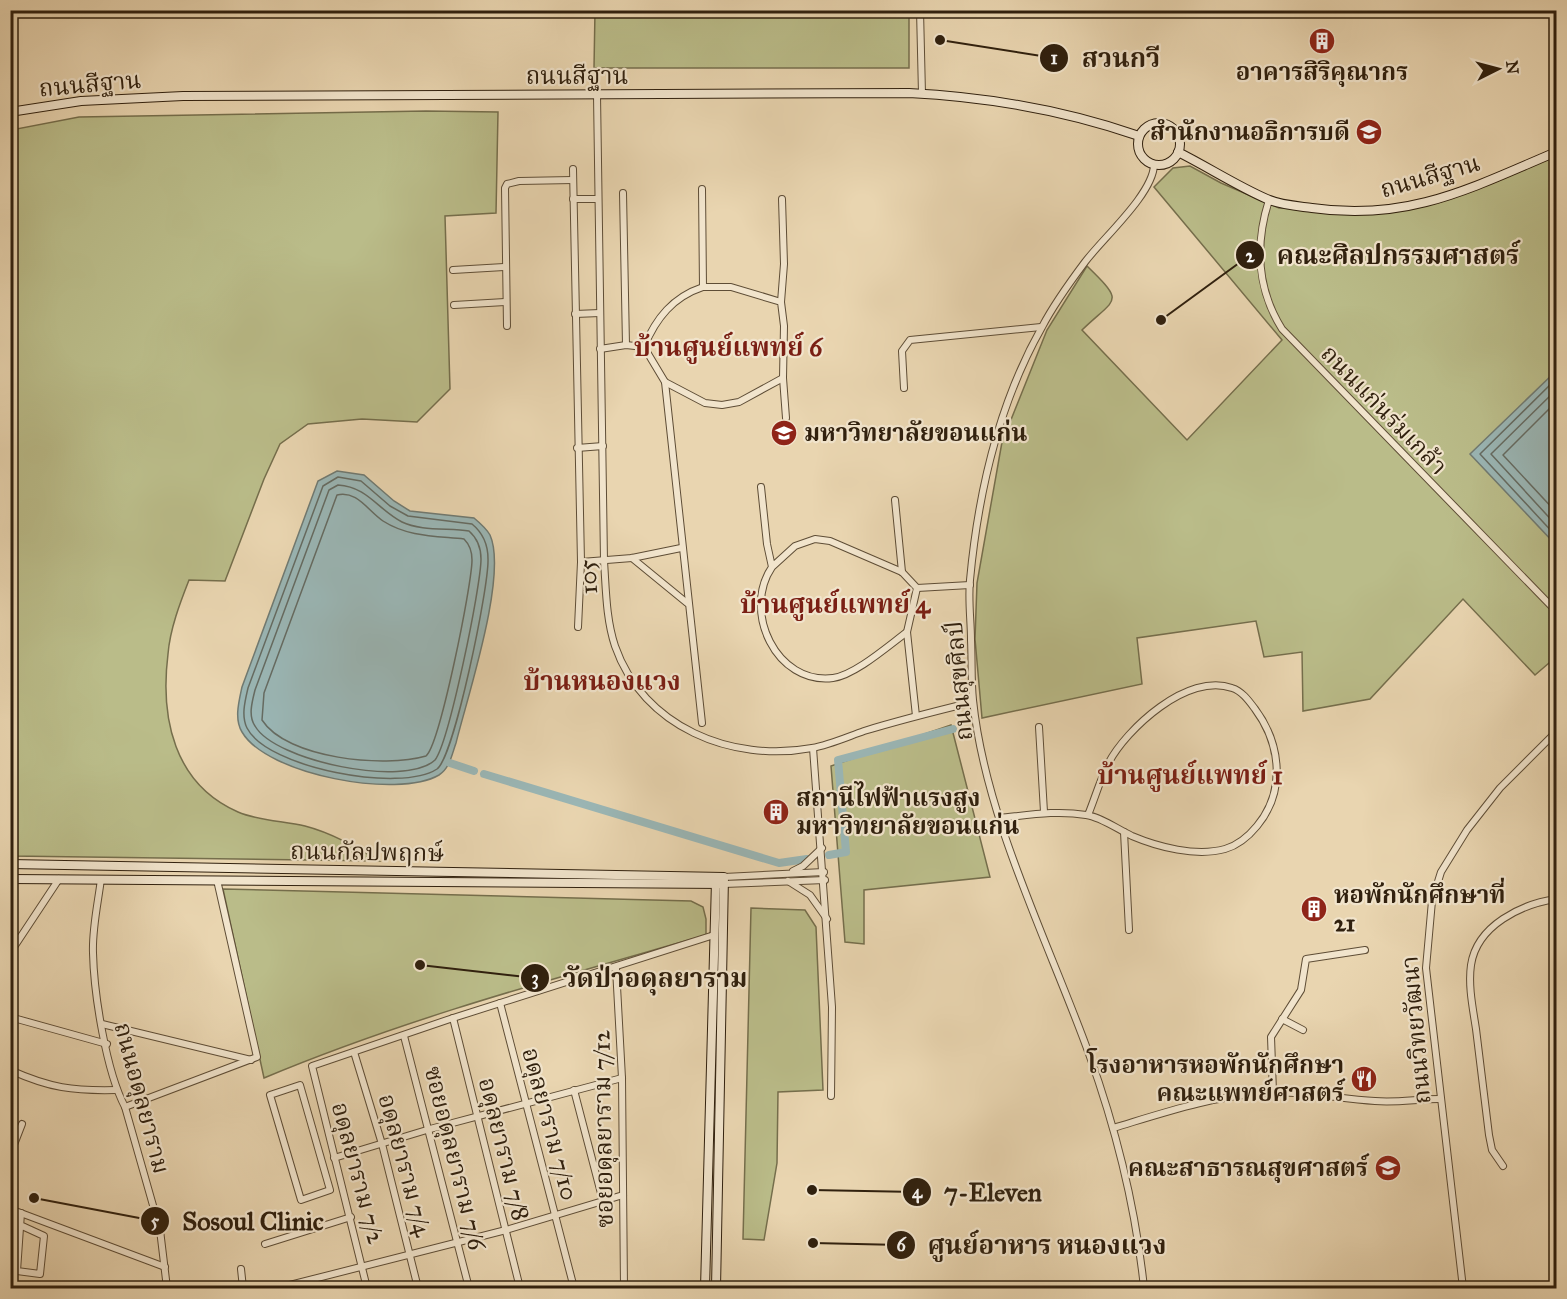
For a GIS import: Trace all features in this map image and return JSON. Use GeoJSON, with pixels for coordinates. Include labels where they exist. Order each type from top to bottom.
{"type":"FeatureCollection","features":[{"type":"Feature","properties":{"kind":"main road","name":"ถนนสีฐาน"},"geometry":{"type":"LineString","coordinates":[[10,112],[81,101],[183,96],[922,94],[1013,102],[1061,113],[1139,136]]}},
{"type":"Feature","properties":{"kind":"main road"},"geometry":{"type":"LineString","coordinates":[[1152,124],[1168,126],[1179,140],[1178,152],[1171,162],[1154,165],[1142,157],[1138,143],[1139,136],[1152,124]]}},
{"type":"Feature","properties":{"kind":"main road","name":"ถนนสีฐาน"},"geometry":{"type":"LineString","coordinates":[[1178,152],[1269,200],[1338,211],[1371,213],[1398,209],[1466,190],[1557,152]]}},
{"type":"Feature","properties":{"kind":"main road","name":"ถนนกัลปพฤกษ์"},"geometry":{"type":"LineString","coordinates":[[10,864],[720,881]]}},
{"type":"Feature","properties":{"kind":"main road"},"geometry":{"type":"LineString","coordinates":[[319,882],[320,870]]}},
{"type":"Feature","properties":{"kind":"main road","name":"ถนนกัลปพฤกษ์"},"geometry":{"type":"LineString","coordinates":[[10,879],[319,882],[720,881]]}},
{"type":"Feature","properties":{"kind":"main road"},"geometry":{"type":"LineString","coordinates":[[705,1288],[714,935],[720,881]]}},
{"type":"Feature","properties":{"kind":"main road"},"geometry":{"type":"LineString","coordinates":[[716,1288],[720,881]]}},
{"type":"Feature","properties":{"kind":"street"},"geometry":{"type":"LineString","coordinates":[[920,10],[922,94]]}},
{"type":"Feature","properties":{"kind":"street","name":"105"},"geometry":{"type":"LineString","coordinates":[[597,95],[604,561],[609,621],[615,646],[635,683],[658,710],[686,730],[728,747],[758,752],[813,748],[916,716],[973,702]]}},
{"type":"Feature","properties":{"kind":"street","name":"ถนนสุขศิลป์"},"geometry":{"type":"LineString","coordinates":[[1144,1288],[1126,1185],[1113,1128],[1090,1058],[1000,818],[986,769],[973,702],[970,585],[976,525],[996,441],[1017,382],[1041,327],[1085,262],[1143,192],[1154,165]]}},
{"type":"Feature","properties":{"kind":"street"},"geometry":{"type":"LineString","coordinates":[[573,169],[581,562],[578,627]]}},
{"type":"Feature","properties":{"kind":"street"},"geometry":{"type":"LineString","coordinates":[[507,326],[503,194],[507,184],[519,181],[573,180]]}},
{"type":"Feature","properties":{"kind":"street"},"geometry":{"type":"LineString","coordinates":[[702,189],[703,287]]}},
{"type":"Feature","properties":{"kind":"street"},"geometry":{"type":"LineString","coordinates":[[623,193],[626,345]]}},
{"type":"Feature","properties":{"kind":"street"},"geometry":{"type":"LineString","coordinates":[[573,200],[598,199]]}},
{"type":"Feature","properties":{"kind":"street"},"geometry":{"type":"LineString","coordinates":[[782,199],[784,264],[781,302],[784,326],[783,378],[786,418]]}},
{"type":"Feature","properties":{"kind":"street","name":"ถนนแก่นร่มเกล้า"},"geometry":{"type":"LineString","coordinates":[[1269,200],[1261,226],[1261,272],[1272,313],[1297,346],[1557,611]]}},
{"type":"Feature","properties":{"kind":"street"},"geometry":{"type":"LineString","coordinates":[[453,270],[504,267]]}},
{"type":"Feature","properties":{"kind":"street"},"geometry":{"type":"LineString","coordinates":[[644,347],[666,309],[685,293],[703,287],[731,287],[781,302]]}},
{"type":"Feature","properties":{"kind":"street"},"geometry":{"type":"LineString","coordinates":[[454,305],[506,302]]}},
{"type":"Feature","properties":{"kind":"street"},"geometry":{"type":"LineString","coordinates":[[575,314],[600,313]]}},
{"type":"Feature","properties":{"kind":"street"},"geometry":{"type":"LineString","coordinates":[[904,388],[902,351],[910,340],[1041,327]]}},
{"type":"Feature","properties":{"kind":"street"},"geometry":{"type":"LineString","coordinates":[[600,349],[626,345],[644,347]]}},
{"type":"Feature","properties":{"kind":"street"},"geometry":{"type":"LineString","coordinates":[[644,347],[664,382],[702,723]]}},
{"type":"Feature","properties":{"kind":"street"},"geometry":{"type":"LineString","coordinates":[[664,382],[705,403],[722,405],[739,402],[783,378]]}},
{"type":"Feature","properties":{"kind":"street"},"geometry":{"type":"LineString","coordinates":[[578,448],[603,446]]}},
{"type":"Feature","properties":{"kind":"street"},"geometry":{"type":"LineString","coordinates":[[761,487],[767,544],[772,567]]}},
{"type":"Feature","properties":{"kind":"street"},"geometry":{"type":"LineString","coordinates":[[895,500],[902,572]]}},
{"type":"Feature","properties":{"kind":"street"},"geometry":{"type":"LineString","coordinates":[[907,633],[846,674],[833,678],[816,678],[793,671],[783,663],[763,627],[761,606],[765,578],[772,567],[795,546],[815,539],[830,541],[902,572],[917,588]]}},
{"type":"Feature","properties":{"kind":"street"},"geometry":{"type":"LineString","coordinates":[[581,562],[632,558],[681,548]]}},
{"type":"Feature","properties":{"kind":"street"},"geometry":{"type":"LineString","coordinates":[[632,558],[687,603]]}},
{"type":"Feature","properties":{"kind":"street"},"geometry":{"type":"LineString","coordinates":[[917,588],[970,585]]}},
{"type":"Feature","properties":{"kind":"street"},"geometry":{"type":"LineString","coordinates":[[916,716],[907,633],[917,588]]}},
{"type":"Feature","properties":{"kind":"street"},"geometry":{"type":"LineString","coordinates":[[1000,818],[1044,812],[1088,815],[1124,832],[1167,846],[1207,852],[1237,845],[1250,835],[1272,803],[1278,767],[1269,731],[1247,698],[1231,687],[1193,689],[1135,725],[1108,763],[1088,815]]}},
{"type":"Feature","properties":{"kind":"street"},"geometry":{"type":"LineString","coordinates":[[1039,727],[1044,812]]}},
{"type":"Feature","properties":{"kind":"street","name":"ถนนวิทยวัฒนา"},"geometry":{"type":"LineString","coordinates":[[1463,1288],[1439,1099],[1426,968],[1432,901],[1441,872],[1456,845],[1500,788],[1555,735]]}},
{"type":"Feature","properties":{"kind":"street"},"geometry":{"type":"LineString","coordinates":[[813,748],[828,920],[832,1007],[831,1096]]}},
{"type":"Feature","properties":{"kind":"street"},"geometry":{"type":"LineString","coordinates":[[1124,832],[1129,930]]}},
{"type":"Feature","properties":{"kind":"street"},"geometry":{"type":"LineString","coordinates":[[787,877],[822,848]]}},
{"type":"Feature","properties":{"kind":"street"},"geometry":{"type":"LineString","coordinates":[[720,881],[824,872]]}},
{"type":"Feature","properties":{"kind":"street"},"geometry":{"type":"LineString","coordinates":[[787,877],[825,880]]}},
{"type":"Feature","properties":{"kind":"street"},"geometry":{"type":"LineString","coordinates":[[787,877],[810,895],[828,920]]}},
{"type":"Feature","properties":{"kind":"street"},"geometry":{"type":"LineString","coordinates":[[10,953],[59,879]]}},
{"type":"Feature","properties":{"kind":"street","name":"ถนนอดุลยาราม"},"geometry":{"type":"LineString","coordinates":[[101,879],[92,952],[102,1024],[116,1090],[125,1107],[160,1230],[168,1288]]}},
{"type":"Feature","properties":{"kind":"street"},"geometry":{"type":"LineString","coordinates":[[125,1107],[257,1057],[217,880]]}},
{"type":"Feature","properties":{"kind":"street"},"geometry":{"type":"LineString","coordinates":[[1503,1166],[1492,1150],[1489,1135],[1472,1001],[1471,965],[1480,943],[1511,913],[1534,902],[1557,899]]}},
{"type":"Feature","properties":{"kind":"street"},"geometry":{"type":"LineString","coordinates":[[354,1052],[714,935]]}},
{"type":"Feature","properties":{"kind":"street"},"geometry":{"type":"LineString","coordinates":[[1273,1092],[1272,1037],[1300,990],[1306,959],[1365,950]]}},
{"type":"Feature","properties":{"kind":"street","name":"ซอยอดุลยาราม 7/12"},"geometry":{"type":"LineString","coordinates":[[616,968],[622,1078],[624,1288]]}},
{"type":"Feature","properties":{"kind":"street","name":"อดุลยาราม 7/10"},"geometry":{"type":"LineString","coordinates":[[500,1003],[574,1288]]}},
{"type":"Feature","properties":{"kind":"street"},"geometry":{"type":"LineString","coordinates":[[10,1017],[107,1044]]}},
{"type":"Feature","properties":{"kind":"street","name":"อดุลยาราม 7/8"},"geometry":{"type":"LineString","coordinates":[[453,1018],[520,1288]]}},
{"type":"Feature","properties":{"kind":"street"},"geometry":{"type":"LineString","coordinates":[[1282,1019],[1303,1030]]}},
{"type":"Feature","properties":{"kind":"street"},"geometry":{"type":"LineString","coordinates":[[102,1024],[251,1060]]}},
{"type":"Feature","properties":{"kind":"street","name":"ซอยอดุลยาราม 7/6"},"geometry":{"type":"LineString","coordinates":[[404,1036],[430,1129],[469,1288]]}},
{"type":"Feature","properties":{"kind":"street","name":"อดุลยาราม 7/2"},"geometry":{"type":"LineString","coordinates":[[354,1052],[312,1066],[368,1288]]}},
{"type":"Feature","properties":{"kind":"street","name":"อดุลยาราม 7/4"},"geometry":{"type":"LineString","coordinates":[[354,1052],[382,1144],[418,1288]]}},
{"type":"Feature","properties":{"kind":"street"},"geometry":{"type":"LineString","coordinates":[[10,1070],[45,1085],[81,1091],[116,1090]]}},
{"type":"Feature","properties":{"kind":"street"},"geometry":{"type":"LineString","coordinates":[[334,1158],[430,1129],[622,1078]]}},
{"type":"Feature","properties":{"kind":"street"},"geometry":{"type":"LineString","coordinates":[[300,1085],[315,1135],[330,1190],[301,1200],[270,1095],[300,1085]]}},
{"type":"Feature","properties":{"kind":"street"},"geometry":{"type":"LineString","coordinates":[[574,1090],[603,1201]]}},
{"type":"Feature","properties":{"kind":"street"},"geometry":{"type":"LineString","coordinates":[[1113,1128],[1214,1100],[1273,1092],[1377,1101],[1439,1099]]}},
{"type":"Feature","properties":{"kind":"street"},"geometry":{"type":"LineString","coordinates":[[10,1155],[22,1124]]}},
{"type":"Feature","properties":{"kind":"street"},"geometry":{"type":"LineString","coordinates":[[315,1135],[328,1132]]}},
{"type":"Feature","properties":{"kind":"street"},"geometry":{"type":"LineString","coordinates":[[278,1288],[506,1230],[623,1195]]}},
{"type":"Feature","properties":{"kind":"street"},"geometry":{"type":"LineString","coordinates":[[10,1209],[165,1267]]}},
{"type":"Feature","properties":{"kind":"street"},"geometry":{"type":"LineString","coordinates":[[20,1225],[45,1236],[40,1274],[17,1271],[20,1225],[21,1213]]}},
{"type":"Feature","properties":{"kind":"street"},"geometry":{"type":"LineString","coordinates":[[265,1244],[351,1217]]}},
{"type":"Feature","properties":{"kind":"street"},"geometry":{"type":"LineString","coordinates":[[241,1269],[243,1288]]}},
{"type":"Feature","properties":{"kind":"green space"},"geometry":{"type":"Polygon","coordinates":[[[595,11],[909,11],[909,68],[594,68],[595,11]]]}},
{"type":"Feature","properties":{"kind":"green space"},"geometry":{"type":"Polygon","coordinates":[[[426,111],[498,112],[496,213],[445,216],[450,389],[417,422],[362,419],[308,424],[280,444],[264,479],[225,581],[189,580],[171,635],[166,678],[170,725],[176,746],[186,767],[199,784],[216,800],[246,815],[325,832],[379,861],[11,856],[11,130],[79,117],[426,111]]]}},
{"type":"Feature","properties":{"kind":"green space"},"geometry":{"type":"Polygon","coordinates":[[[1556,152],[1556,657],[1535,675],[1463,599],[1370,699],[1303,711],[1302,652],[1264,657],[1256,621],[1137,638],[1142,684],[982,718],[975,639],[977,583],[1002,442],[1047,330],[1087,266],[1107,287],[1112,294],[1112,300],[1082,330],[1187,440],[1282,340],[1154,187],[1173,168],[1190,166],[1221,183],[1279,208],[1338,211],[1436,200],[1556,152]]]}},
{"type":"Feature","properties":{"kind":"green space"},"geometry":{"type":"Polygon","coordinates":[[[951,725],[990,877],[864,890],[864,944],[845,942],[831,766],[951,725]]]}},
{"type":"Feature","properties":{"kind":"green space"},"geometry":{"type":"Polygon","coordinates":[[[223,889],[691,901],[703,907],[706,935],[538,983],[427,1018],[372,1036],[264,1078],[223,889]]]}},
{"type":"Feature","properties":{"kind":"green space"},"geometry":{"type":"Polygon","coordinates":[[[751,908],[805,910],[816,927],[823,1090],[778,1092],[777,1163],[764,1240],[743,1239],[751,908]]]}},
{"type":"Feature","properties":{"kind":"water"},"geometry":{"type":"Polygon","coordinates":[[[1556,371],[1556,545],[1470,454],[1556,371]]]}},
{"type":"Feature","properties":{"kind":"water"},"geometry":{"type":"Polygon","coordinates":[[[337,471],[364,475],[394,501],[410,511],[474,518],[490,535],[494,554],[494,578],[490,607],[456,743],[446,769],[439,775],[420,782],[365,783],[334,779],[305,771],[278,760],[256,747],[242,732],[238,721],[242,687],[318,481],[337,471]]]}},
{"type":"Feature","properties":{"kind":"waterway"},"geometry":{"type":"LineString","coordinates":[[829,855],[846,852],[838,760],[953,729]]}},
{"type":"Feature","properties":{"kind":"waterway"},"geometry":{"type":"LineString","coordinates":[[450,763],[474,771]]}},
{"type":"Feature","properties":{"kind":"waterway"},"geometry":{"type":"LineString","coordinates":[[484,774],[779,863],[807,859]]}},
{"type":"Feature","properties":{"kind":"place","name":"สวนกวี"},"geometry":{"type":"Point","coordinates":[940,40]}},
{"type":"Feature","properties":{"kind":"place","name":"อาคารสิริคุณากร"},"geometry":{"type":"Point","coordinates":[1322,41]}},
{"type":"Feature","properties":{"kind":"place","name":"สำนักงานอธิการบดี"},"geometry":{"type":"Point","coordinates":[1369,132]}},
{"type":"Feature","properties":{"kind":"place","name":"คณะศิลปกรรมศาสตร์"},"geometry":{"type":"Point","coordinates":[1161,320]}},
{"type":"Feature","properties":{"kind":"place","name":"มหาวิทยาลัยขอนแก่น"},"geometry":{"type":"Point","coordinates":[784,433]}},
{"type":"Feature","properties":{"kind":"place","name":"สถานีไฟฟ้าแรงสูง มหาวิทยาลัยขอนแก่น"},"geometry":{"type":"Point","coordinates":[776,812]}},
{"type":"Feature","properties":{"kind":"place","name":"หอพักนักศึกษาที่ 21"},"geometry":{"type":"Point","coordinates":[1314,909]}},
{"type":"Feature","properties":{"kind":"place","name":"วัดป่าอดุลยาราม"},"geometry":{"type":"Point","coordinates":[420,965]}},
{"type":"Feature","properties":{"kind":"place","name":"โรงอาหารหอพักนักศึกษา คณะแพทย์ศาสตร์"},"geometry":{"type":"Point","coordinates":[1364,1079]}},
{"type":"Feature","properties":{"kind":"place","name":"คณะสาธารณสุขศาสตร์"},"geometry":{"type":"Point","coordinates":[1388,1168]}},
{"type":"Feature","properties":{"kind":"place","name":"7-Eleven"},"geometry":{"type":"Point","coordinates":[812,1190]}},
{"type":"Feature","properties":{"kind":"place","name":"Sosoul Clinic"},"geometry":{"type":"Point","coordinates":[34,1198]}},
{"type":"Feature","properties":{"kind":"place","name":"ศูนย์อาหาร หนองแวง"},"geometry":{"type":"Point","coordinates":[813,1243]}},
{"type":"Feature","properties":{"kind":"district","name":"บ้านศูนย์แพทย์ 6"},"geometry":{"type":"Point","coordinates":[728,347]}},
{"type":"Feature","properties":{"kind":"district","name":"บ้านศูนย์แพทย์ 4"},"geometry":{"type":"Point","coordinates":[835,604]}},
{"type":"Feature","properties":{"kind":"district","name":"บ้านหนองแวง"},"geometry":{"type":"Point","coordinates":[602,681]}},
{"type":"Feature","properties":{"kind":"district","name":"บ้านศูนย์แพทย์ 1"},"geometry":{"type":"Point","coordinates":[1190,775]}}]}
